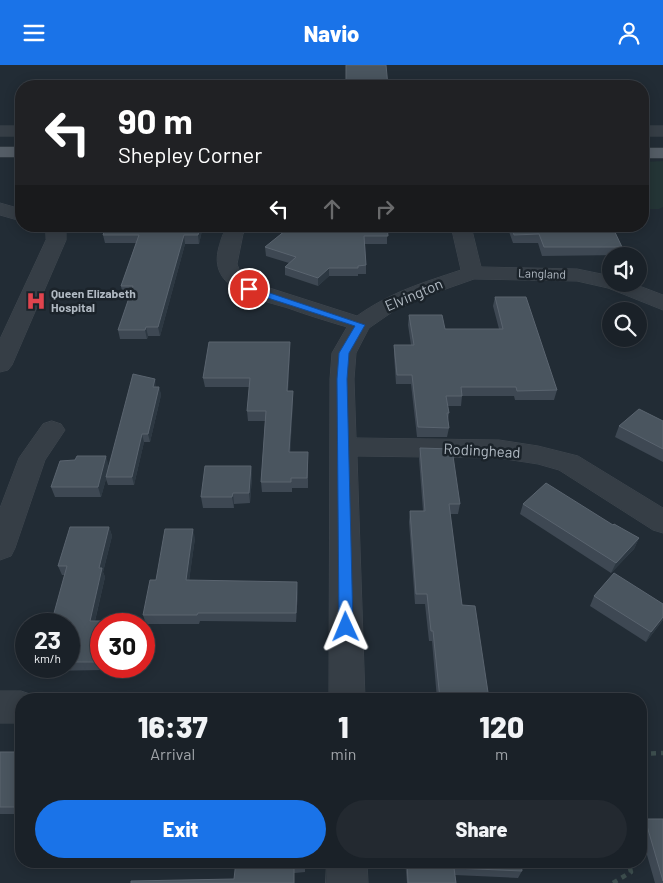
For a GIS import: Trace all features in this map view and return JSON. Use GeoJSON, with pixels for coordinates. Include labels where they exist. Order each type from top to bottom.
{"type":"FeatureCollection","features":[{"type":"Feature","properties":{"kind":"main road"},"geometry":{"type":"LineString","coordinates":[[0,152],[15,152]]}},
{"type":"Feature","properties":{"kind":"main road"},"geometry":{"type":"LineString","coordinates":[[649,153],[663,153]]}},
{"type":"Feature","properties":{"kind":"street"},"geometry":{"type":"LineString","coordinates":[[0,131],[15,131]]}},
{"type":"Feature","properties":{"kind":"street"},"geometry":{"type":"LineString","coordinates":[[649,131],[663,131]]}},
{"type":"Feature","properties":{"kind":"street"},"geometry":{"type":"LineString","coordinates":[[0,209],[15,213]]}},
{"type":"Feature","properties":{"kind":"street"},"geometry":{"type":"LineString","coordinates":[[0,365],[56,240],[56,232]]}},
{"type":"Feature","properties":{"kind":"street"},"geometry":{"type":"LineString","coordinates":[[234,232],[226,259],[228,269],[235,280],[249,289],[360,325]]}},
{"type":"Feature","properties":{"kind":"street"},"geometry":{"type":"LineString","coordinates":[[462,232],[472,273]]}},
{"type":"Feature","properties":{"kind":"street","name":"Elvington"},"geometry":{"type":"LineString","coordinates":[[347,693],[342,379],[344,353],[360,325],[386,305],[414,292],[472,273]]}},
{"type":"Feature","properties":{"kind":"street","name":"Langland"},"geometry":{"type":"LineString","coordinates":[[472,273],[577,275],[602,280]]}},
{"type":"Feature","properties":{"kind":"street"},"geometry":{"type":"LineString","coordinates":[[636,292],[663,303]]}},
{"type":"Feature","properties":{"kind":"street"},"geometry":{"type":"LineString","coordinates":[[0,547],[32,458],[52,430]]}},
{"type":"Feature","properties":{"kind":"street","name":"Rodinghead"},"geometry":{"type":"LineString","coordinates":[[344,447],[499,449],[538,455],[568,463],[663,522]]}},
{"type":"Feature","properties":{"kind":"street"},"geometry":{"type":"LineString","coordinates":[[0,707],[15,707]]}},
{"type":"Feature","properties":{"kind":"street"},"geometry":{"type":"LineString","coordinates":[[347,868],[347,883]]}},
{"type":"Feature","properties":{"kind":"path"},"geometry":{"type":"LineString","coordinates":[[647,754],[663,753]]}},
{"type":"Feature","properties":{"kind":"path"},"geometry":{"type":"LineString","coordinates":[[613,883],[631,872],[630,868]]}},
{"type":"Feature","properties":{"kind":"shaded area"},"geometry":{"type":"Polygon","coordinates":[[[663,161],[663,207],[659,209],[649,209],[649,162],[663,161]]]}},
{"type":"Feature","properties":{"kind":"building"},"geometry":{"type":"Polygon","coordinates":[[[346,65],[386,65],[387,80],[346,80],[346,65]]]}},
{"type":"Feature","properties":{"kind":"building"},"geometry":{"type":"Polygon","coordinates":[[[104,232],[199,232],[198,235],[184,235],[158,327],[146,327],[145,330],[118,330],[133,286],[121,286],[139,235],[103,235],[104,232]]]}},
{"type":"Feature","properties":{"kind":"building"},"geometry":{"type":"Polygon","coordinates":[[[284,232],[388,232],[388,236],[364,236],[366,265],[358,266],[358,268],[329,268],[318,278],[285,267],[296,257],[265,247],[284,232]]]}},
{"type":"Feature","properties":{"kind":"building"},"geometry":{"type":"Polygon","coordinates":[[[513,232],[615,232],[622,247],[544,247],[539,234],[514,235],[513,232]]]}},
{"type":"Feature","properties":{"kind":"building"},"geometry":{"type":"Polygon","coordinates":[[[495,297],[526,297],[557,390],[517,391],[516,387],[461,387],[462,396],[446,396],[449,428],[418,427],[412,375],[397,375],[394,345],[414,345],[409,315],[442,315],[445,329],[503,329],[495,297]]]}},
{"type":"Feature","properties":{"kind":"building"},"geometry":{"type":"Polygon","coordinates":[[[209,342],[290,342],[287,391],[293,391],[289,452],[308,452],[307,478],[291,478],[291,482],[261,482],[266,411],[247,411],[250,378],[203,378],[209,342]]]}},
{"type":"Feature","properties":{"kind":"building"},"geometry":{"type":"Polygon","coordinates":[[[133,374],[155,379],[153,387],[159,387],[148,434],[142,434],[132,477],[106,477],[133,374]]]}},
{"type":"Feature","properties":{"kind":"building"},"geometry":{"type":"Polygon","coordinates":[[[639,409],[663,421],[663,449],[619,426],[639,409]]]}},
{"type":"Feature","properties":{"kind":"building"},"geometry":{"type":"Polygon","coordinates":[[[420,448],[452,449],[460,504],[449,504],[462,605],[475,606],[488,693],[439,693],[427,594],[416,594],[410,511],[425,511],[420,448]]]}},
{"type":"Feature","properties":{"kind":"building"},"geometry":{"type":"Polygon","coordinates":[[[77,456],[106,456],[98,487],[51,487],[60,461],[75,460],[77,456]]]}},
{"type":"Feature","properties":{"kind":"building"},"geometry":{"type":"Polygon","coordinates":[[[205,466],[251,466],[249,493],[233,493],[232,497],[201,497],[205,466]]]}},
{"type":"Feature","properties":{"kind":"building"},"geometry":{"type":"Polygon","coordinates":[[[546,483],[613,525],[639,538],[616,563],[523,504],[546,483]]]}},
{"type":"Feature","properties":{"kind":"building"},"geometry":{"type":"Polygon","coordinates":[[[70,527],[109,527],[99,568],[102,568],[92,613],[90,613],[90,662],[80,662],[80,613],[54,613],[67,566],[58,566],[70,527]]]}},
{"type":"Feature","properties":{"kind":"building"},"geometry":{"type":"Polygon","coordinates":[[[165,529],[193,529],[186,580],[297,582],[296,613],[155,615],[155,613],[143,613],[150,580],[156,580],[165,529]]]}},
{"type":"Feature","properties":{"kind":"building"},"geometry":{"type":"Polygon","coordinates":[[[614,573],[663,604],[663,617],[651,632],[594,596],[614,573]]]}},
{"type":"Feature","properties":{"kind":"building"},"geometry":{"type":"Polygon","coordinates":[[[0,752],[15,752],[15,807],[0,807],[0,752]]]}},
{"type":"Feature","properties":{"kind":"building"},"geometry":{"type":"Polygon","coordinates":[[[647,819],[663,819],[663,881],[647,826],[647,819]]]}},
{"type":"Feature","properties":{"kind":"building"},"geometry":{"type":"Polygon","coordinates":[[[235,868],[294,868],[294,883],[131,883],[131,881],[234,879],[235,868]]]}},
{"type":"Feature","properties":{"kind":"building"},"geometry":{"type":"Polygon","coordinates":[[[407,868],[454,868],[456,883],[408,883],[407,868]]]}},
{"type":"Feature","properties":{"kind":"building"},"geometry":{"type":"Polygon","coordinates":[[[454,868],[522,868],[522,871],[454,868]]]}},
{"type":"Feature","properties":{"kind":"place","name":"Queen Elizabeth Hospital"},"geometry":{"type":"Point","coordinates":[36,301]}},
{"type":"Feature","properties":{"kind":"route"},"geometry":{"type":"LineString","coordinates":[[249,289],[360,325],[344,353],[342,379],[346,627]]}}]}
